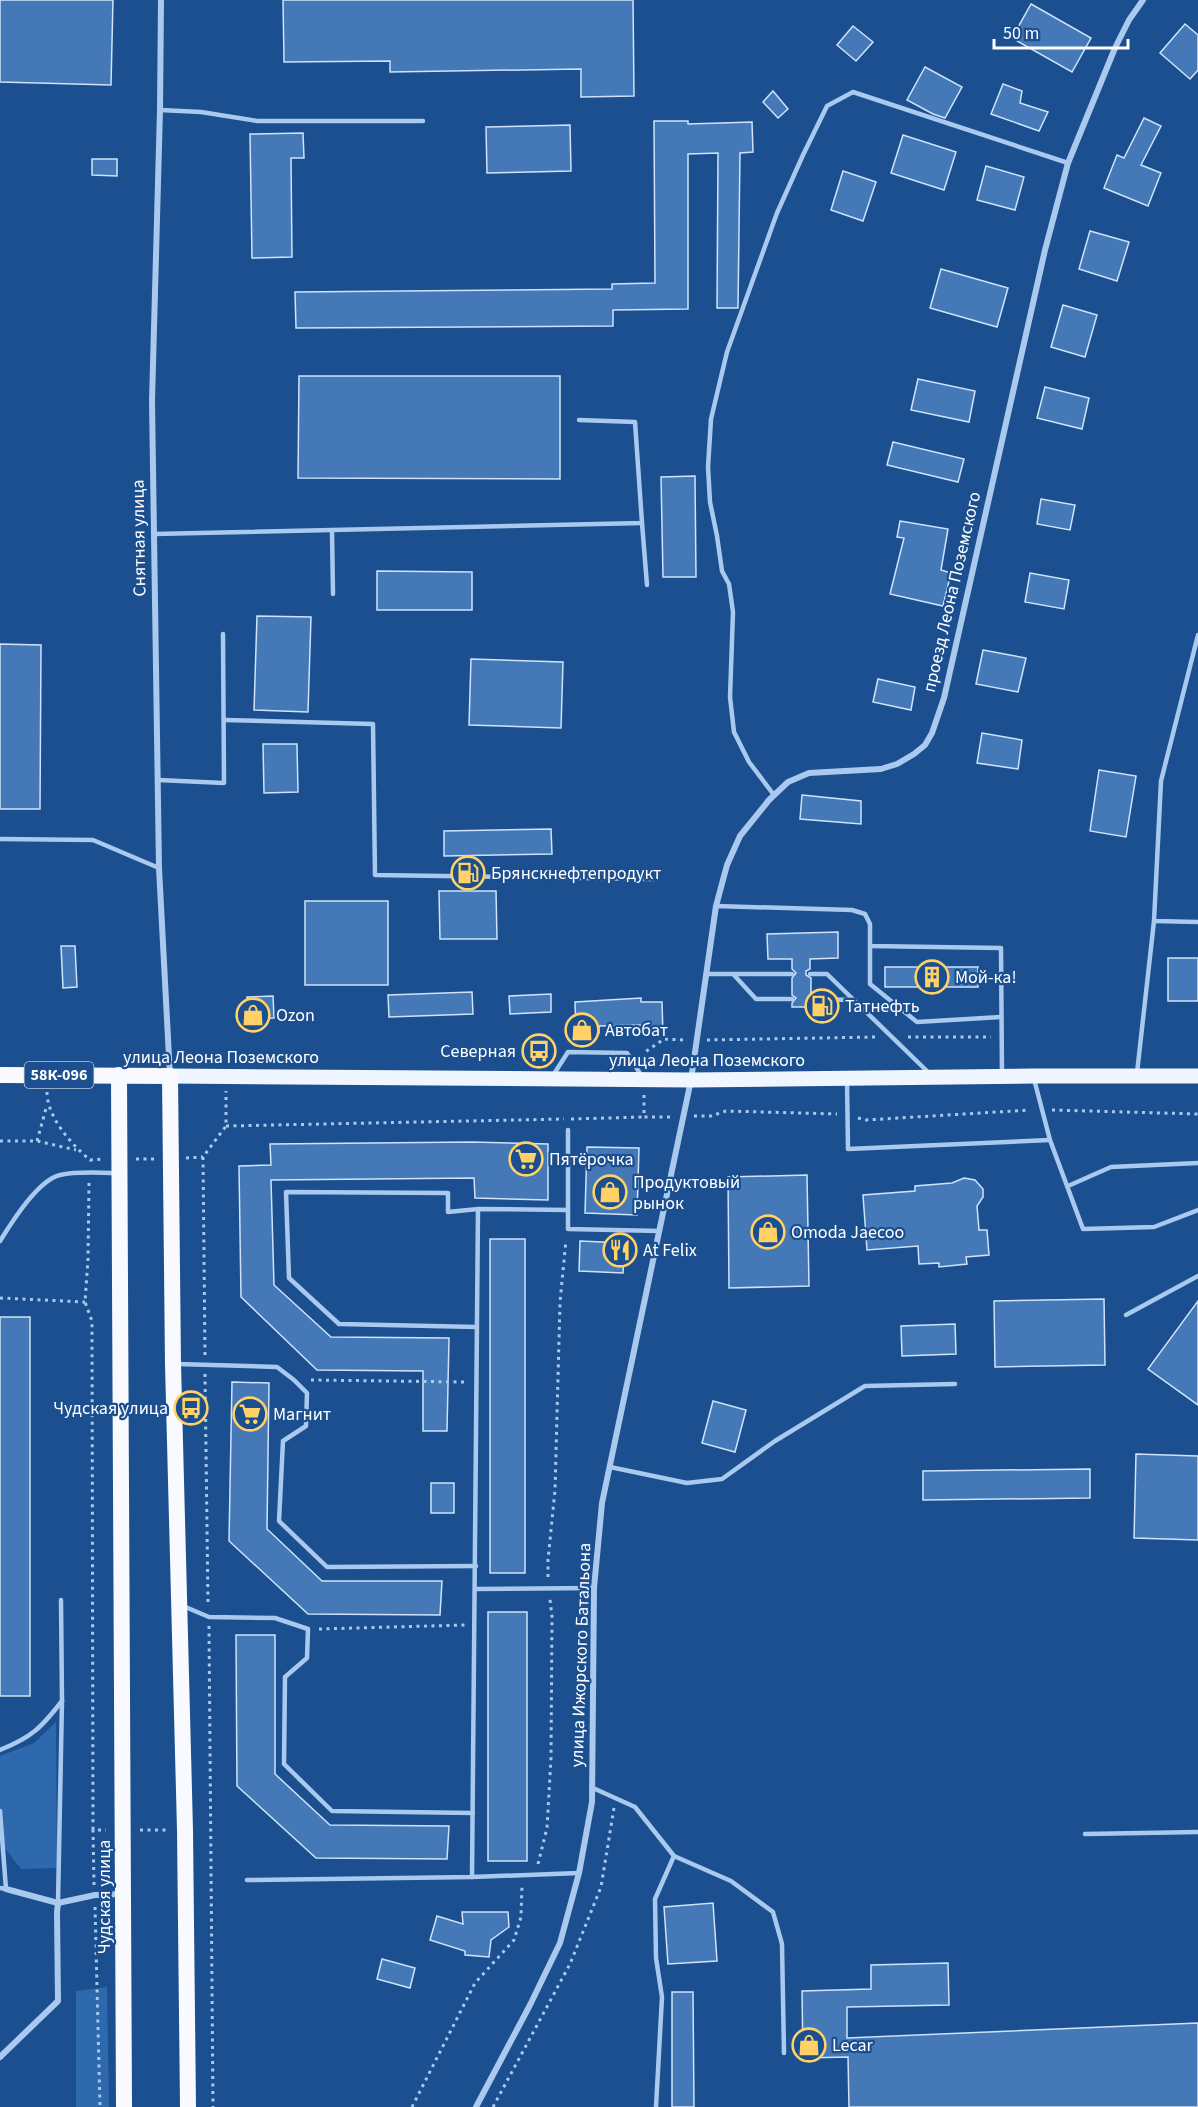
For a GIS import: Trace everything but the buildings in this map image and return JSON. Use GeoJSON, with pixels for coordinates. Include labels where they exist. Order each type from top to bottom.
{"type":"FeatureCollection","features":[{"type":"Feature","properties":{"kind":"highway","name":"улица Леона Поземского"},"geometry":{"type":"LineString","coordinates":[[0,1075],[170,1076]]}},
{"type":"Feature","properties":{"kind":"highway","name":"Чудская улица"},"geometry":{"type":"LineString","coordinates":[[119,1075],[125,2106]]}},
{"type":"Feature","properties":{"kind":"highway"},"geometry":{"type":"LineString","coordinates":[[170,1076],[172,1364],[185,1830],[186,2102]]}},
{"type":"Feature","properties":{"kind":"main road","name":"улица Леона Поземского"},"geometry":{"type":"LineString","coordinates":[[170,1076],[644,1080],[1198,1076]]}},
{"type":"Feature","properties":{"kind":"street","name":"Снятная улица"},"geometry":{"type":"LineString","coordinates":[[161,0],[152,401],[159,868],[170,1076]]}},
{"type":"Feature","properties":{"kind":"street","name":"проезд Леона Поземского"},"geometry":{"type":"LineString","coordinates":[[691,1080],[716,906],[727,865],[740,836],[774,795],[788,782],[809,773],[881,769],[897,764],[925,745],[932,733],[944,698],[1045,250],[1068,163],[1115,48],[1129,20],[1143,0]]}},
{"type":"Feature","properties":{"kind":"street","name":"улица Ижорского Батальона"},"geometry":{"type":"LineString","coordinates":[[476,2107],[560,1943],[579,1873],[592,1802],[594,1588],[602,1503],[691,1080]]}},
{"type":"Feature","properties":{"kind":"street"},"geometry":{"type":"LineString","coordinates":[[3,1889],[58,1903],[95,1895],[124,1894]]}},
{"type":"Feature","properties":{"kind":"street"},"geometry":{"type":"LineString","coordinates":[[0,2057],[58,2001],[58,1903]]}},
{"type":"Feature","properties":{"kind":"lane"},"geometry":{"type":"LineString","coordinates":[[774,795],[749,762],[734,732],[730,697],[733,612],[729,584],[722,571],[710,502],[708,467],[711,419],[727,352],[777,213],[803,155],[827,106],[853,92],[1068,163]]}},
{"type":"Feature","properties":{"kind":"lane"},"geometry":{"type":"LineString","coordinates":[[160,110],[201,112],[257,121],[423,121]]}},
{"type":"Feature","properties":{"kind":"lane"},"geometry":{"type":"LineString","coordinates":[[579,420],[635,422],[646,585]]}},
{"type":"Feature","properties":{"kind":"lane"},"geometry":{"type":"LineString","coordinates":[[154,534],[642,523]]}},
{"type":"Feature","properties":{"kind":"lane"},"geometry":{"type":"LineString","coordinates":[[332,531],[333,594]]}},
{"type":"Feature","properties":{"kind":"lane"},"geometry":{"type":"LineString","coordinates":[[158,780],[224,783],[224,634]]}},
{"type":"Feature","properties":{"kind":"lane"},"geometry":{"type":"LineString","coordinates":[[1137,1076],[1154,921],[1161,781],[1198,635]]}},
{"type":"Feature","properties":{"kind":"lane"},"geometry":{"type":"LineString","coordinates":[[224,720],[373,724],[375,875],[654,879]]}},
{"type":"Feature","properties":{"kind":"lane"},"geometry":{"type":"LineString","coordinates":[[0,838],[93,840],[159,868]]}},
{"type":"Feature","properties":{"kind":"lane"},"geometry":{"type":"LineString","coordinates":[[716,906],[852,910],[865,914],[870,924],[870,984],[917,1022],[1001,1017]]}},
{"type":"Feature","properties":{"kind":"lane"},"geometry":{"type":"LineString","coordinates":[[1154,921],[1198,922]]}},
{"type":"Feature","properties":{"kind":"lane"},"geometry":{"type":"LineString","coordinates":[[870,946],[1001,948],[1002,1077]]}},
{"type":"Feature","properties":{"kind":"lane"},"geometry":{"type":"LineString","coordinates":[[707,974],[792,974]]}},
{"type":"Feature","properties":{"kind":"lane"},"geometry":{"type":"LineString","coordinates":[[810,974],[827,974],[934,1077]]}},
{"type":"Feature","properties":{"kind":"lane"},"geometry":{"type":"LineString","coordinates":[[734,975],[756,999],[792,999]]}},
{"type":"Feature","properties":{"kind":"lane"},"geometry":{"type":"LineString","coordinates":[[811,999],[852,1000]]}},
{"type":"Feature","properties":{"kind":"lane"},"geometry":{"type":"LineString","coordinates":[[550,1079],[568,1052],[627,1053],[644,1080]]}},
{"type":"Feature","properties":{"kind":"lane"},"geometry":{"type":"LineString","coordinates":[[1034,1076],[1050,1140],[1083,1229],[1154,1227],[1198,1210]]}},
{"type":"Feature","properties":{"kind":"lane"},"geometry":{"type":"LineString","coordinates":[[847,1078],[848,1149],[1050,1140]]}},
{"type":"Feature","properties":{"kind":"lane"},"geometry":{"type":"LineString","coordinates":[[568,1130],[568,1229],[660,1231]]}},
{"type":"Feature","properties":{"kind":"lane"},"geometry":{"type":"LineString","coordinates":[[1068,1186],[1111,1167],[1198,1163]]}},
{"type":"Feature","properties":{"kind":"lane"},"geometry":{"type":"LineString","coordinates":[[0,1241],[37,1190],[58,1175],[120,1173]]}},
{"type":"Feature","properties":{"kind":"lane"},"geometry":{"type":"LineString","coordinates":[[477,1327],[339,1324],[289,1278],[286,1192],[448,1193],[448,1212],[478,1209],[568,1210]]}},
{"type":"Feature","properties":{"kind":"lane"},"geometry":{"type":"LineString","coordinates":[[472,1877],[478,1209]]}},
{"type":"Feature","properties":{"kind":"lane"},"geometry":{"type":"LineString","coordinates":[[1126,1314],[1198,1276]]}},
{"type":"Feature","properties":{"kind":"lane"},"geometry":{"type":"LineString","coordinates":[[172,1364],[277,1367],[307,1393],[306,1426],[283,1441],[279,1521],[327,1567],[476,1566]]}},
{"type":"Feature","properties":{"kind":"lane"},"geometry":{"type":"LineString","coordinates":[[610,1467],[687,1483],[722,1479],[775,1441],[865,1386],[955,1384]]}},
{"type":"Feature","properties":{"kind":"lane"},"geometry":{"type":"LineString","coordinates":[[476,1589],[594,1588]]}},
{"type":"Feature","properties":{"kind":"lane"},"geometry":{"type":"LineString","coordinates":[[58,1903],[62,1701],[61,1600]]}},
{"type":"Feature","properties":{"kind":"lane"},"geometry":{"type":"LineString","coordinates":[[178,1604],[208,1617],[275,1618],[308,1629],[307,1658],[285,1677],[284,1764],[332,1811],[473,1814]]}},
{"type":"Feature","properties":{"kind":"lane"},"geometry":{"type":"LineString","coordinates":[[0,1750],[24,1740],[44,1724],[62,1701]]}},
{"type":"Feature","properties":{"kind":"lane"},"geometry":{"type":"LineString","coordinates":[[592,1788],[635,1807],[674,1856],[731,1881],[773,1912],[782,1944],[784,2053]]}},
{"type":"Feature","properties":{"kind":"lane"},"geometry":{"type":"LineString","coordinates":[[0,1811],[3,1889]]}},
{"type":"Feature","properties":{"kind":"lane"},"geometry":{"type":"LineString","coordinates":[[1085,1834],[1198,1832]]}},
{"type":"Feature","properties":{"kind":"lane"},"geometry":{"type":"LineString","coordinates":[[656,2107],[662,1997],[656,1958],[656,1899],[674,1856]]}},
{"type":"Feature","properties":{"kind":"lane"},"geometry":{"type":"LineString","coordinates":[[247,1880],[579,1873]]}},
{"type":"Feature","properties":{"kind":"path"},"geometry":{"type":"LineString","coordinates":[[644,1117],[645,1052],[664,1039],[1002,1037]]}},
{"type":"Feature","properties":{"kind":"path"},"geometry":{"type":"LineString","coordinates":[[213,2107],[203,1157],[226,1126],[226,1076]]}},
{"type":"Feature","properties":{"kind":"path"},"geometry":{"type":"LineString","coordinates":[[37,1141],[47,1105]]}},
{"type":"Feature","properties":{"kind":"path"},"geometry":{"type":"LineString","coordinates":[[226,1126],[711,1116],[726,1111],[848,1115],[866,1120],[1042,1109],[1198,1114]]}},
{"type":"Feature","properties":{"kind":"path"},"geometry":{"type":"LineString","coordinates":[[0,1141],[37,1141],[78,1150]]}},
{"type":"Feature","properties":{"kind":"path"},"geometry":{"type":"LineString","coordinates":[[90,1160],[85,1302],[92,1321],[93,1830]]}},
{"type":"Feature","properties":{"kind":"path"},"geometry":{"type":"LineString","coordinates":[[536,1874],[547,1828],[551,1758],[552,1617],[548,1589],[548,1560],[555,1490],[560,1302],[568,1229]]}},
{"type":"Feature","properties":{"kind":"path"},"geometry":{"type":"LineString","coordinates":[[0,1298],[85,1302]]}},
{"type":"Feature","properties":{"kind":"path"},"geometry":{"type":"LineString","coordinates":[[294,1380],[477,1383]]}},
{"type":"Feature","properties":{"kind":"path"},"geometry":{"type":"LineString","coordinates":[[308,1629],[476,1625]]}},
{"type":"Feature","properties":{"kind":"path"},"geometry":{"type":"LineString","coordinates":[[412,2107],[475,1983],[514,1940],[521,1917],[522,1875]]}},
{"type":"Feature","properties":{"kind":"shaded area"},"geometry":{"type":"Polygon","coordinates":[[[56,1722],[57,1868],[21,1869],[0,1842],[0,1756],[34,1743],[56,1722]]]}},
{"type":"Feature","properties":{"kind":"shaded area"},"geometry":{"type":"Polygon","coordinates":[[[107,1987],[109,2107],[76,2107],[76,1991],[107,1987]]]}},
{"type":"Feature","properties":{"kind":"place","name":"Брянскнефтепродукт"},"geometry":{"type":"Point","coordinates":[468,873]}},
{"type":"Feature","properties":{"kind":"place","name":"Мой-ка!"},"geometry":{"type":"Point","coordinates":[932,977]}},
{"type":"Feature","properties":{"kind":"place","name":"Татнефть"},"geometry":{"type":"Point","coordinates":[822,1006]}},
{"type":"Feature","properties":{"kind":"place","name":"Ozon"},"geometry":{"type":"Point","coordinates":[253,1015]}},
{"type":"Feature","properties":{"kind":"place","name":"Автобат"},"geometry":{"type":"Point","coordinates":[582,1030]}},
{"type":"Feature","properties":{"kind":"place","name":"Северная"},"geometry":{"type":"Point","coordinates":[539,1051]}},
{"type":"Feature","properties":{"kind":"place","name":"Пятёрочка"},"geometry":{"type":"Point","coordinates":[526,1159]}},
{"type":"Feature","properties":{"kind":"place","name":"Продуктовый рынок"},"geometry":{"type":"Point","coordinates":[610,1192]}},
{"type":"Feature","properties":{"kind":"place","name":"Omoda Jaecoo"},"geometry":{"type":"Point","coordinates":[768,1232]}},
{"type":"Feature","properties":{"kind":"place","name":"At Felix"},"geometry":{"type":"Point","coordinates":[620,1250]}},
{"type":"Feature","properties":{"kind":"place","name":"Чудская улица"},"geometry":{"type":"Point","coordinates":[191,1408]}},
{"type":"Feature","properties":{"kind":"place","name":"Магнит"},"geometry":{"type":"Point","coordinates":[250,1414]}},
{"type":"Feature","properties":{"kind":"place","name":"Lecar"},"geometry":{"type":"Point","coordinates":[809,2045]}}]}
